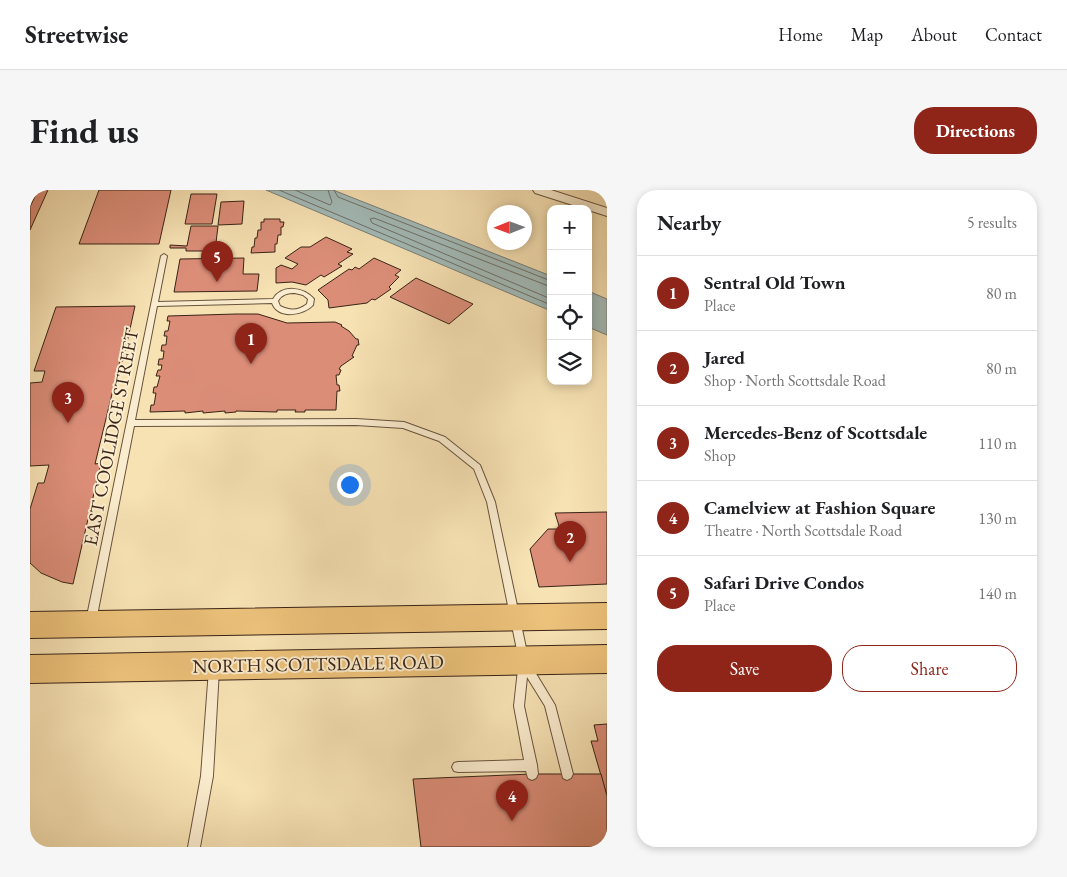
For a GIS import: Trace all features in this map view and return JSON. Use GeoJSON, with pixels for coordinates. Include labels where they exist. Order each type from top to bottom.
{"type":"FeatureCollection","features":[{"type":"Feature","properties":{"kind":"main road"},"geometry":{"type":"LineString","coordinates":[[30,625],[607,616]]}},
{"type":"Feature","properties":{"kind":"main road","name":"NORTH SCOTTSDALE ROAD"},"geometry":{"type":"LineString","coordinates":[[32,671],[607,659]]}},
{"type":"Feature","properties":{"kind":"street"},"geometry":{"type":"LineString","coordinates":[[540,190],[558,193],[607,212]]}},
{"type":"Feature","properties":{"kind":"lane","name":"EAST COOLIDGE STREET"},"geometry":{"type":"LineString","coordinates":[[90,624],[164,256]]}},
{"type":"Feature","properties":{"kind":"lane"},"geometry":{"type":"LineString","coordinates":[[295,290],[309,296],[312,302],[302,310],[291,312],[281,310],[275,301],[279,294],[295,290]]}},
{"type":"Feature","properties":{"kind":"lane"},"geometry":{"type":"LineString","coordinates":[[155,304],[275,301]]}},
{"type":"Feature","properties":{"kind":"lane"},"geometry":{"type":"LineString","coordinates":[[130,422],[404,425],[442,439],[477,467],[491,502],[524,660],[550,706],[567,774]]}},
{"type":"Feature","properties":{"kind":"lane"},"geometry":{"type":"LineString","coordinates":[[458,767],[531,770],[518,706],[524,660]]}},
{"type":"Feature","properties":{"kind":"lane"},"geometry":{"type":"LineString","coordinates":[[194,847],[207,776],[214,666]]}},
{"type":"Feature","properties":{"kind":"water"},"geometry":{"type":"Polygon","coordinates":[[[266,190],[333,190],[547,274],[547,309],[266,190]]]}},
{"type":"Feature","properties":{"kind":"water"},"geometry":{"type":"Polygon","coordinates":[[[592,293],[607,299],[607,335],[592,329],[592,293]]]}},
{"type":"Feature","properties":{"kind":"building"},"geometry":{"type":"Polygon","coordinates":[[[38,190],[48,190],[30,230],[30,207],[38,190]]]}},
{"type":"Feature","properties":{"kind":"building"},"geometry":{"type":"Polygon","coordinates":[[[99,190],[171,190],[159,244],[79,244],[99,190]]]}},
{"type":"Feature","properties":{"kind":"building"},"geometry":{"type":"Polygon","coordinates":[[[191,194],[217,194],[212,224],[185,224],[191,194]]]}},
{"type":"Feature","properties":{"kind":"building"},"geometry":{"type":"Polygon","coordinates":[[[244,201],[242,224],[218,225],[221,202],[244,201]]]}},
{"type":"Feature","properties":{"kind":"building"},"geometry":{"type":"Polygon","coordinates":[[[264,219],[280,219],[280,222],[284,222],[283,227],[281,227],[281,235],[278,235],[277,244],[275,244],[275,252],[251,253],[258,230],[261,230],[261,222],[264,222],[264,219]]]}},
{"type":"Feature","properties":{"kind":"building"},"geometry":{"type":"Polygon","coordinates":[[[191,226],[218,226],[215,251],[186,251],[186,248],[170,248],[170,245],[187,246],[191,226]]]}},
{"type":"Feature","properties":{"kind":"building"},"geometry":{"type":"Polygon","coordinates":[[[326,237],[352,249],[347,252],[353,254],[338,264],[342,266],[324,277],[321,275],[306,285],[292,282],[276,283],[276,268],[281,265],[292,269],[298,264],[285,258],[301,247],[310,247],[326,237]]]}},
{"type":"Feature","properties":{"kind":"building"},"geometry":{"type":"Polygon","coordinates":[[[244,258],[243,274],[259,274],[257,291],[174,292],[180,259],[244,258]]]}},
{"type":"Feature","properties":{"kind":"building"},"geometry":{"type":"Polygon","coordinates":[[[374,258],[401,270],[395,275],[399,277],[389,287],[391,289],[367,303],[329,308],[328,300],[318,290],[349,269],[352,270],[355,267],[359,269],[374,258]]]}},
{"type":"Feature","properties":{"kind":"building"},"geometry":{"type":"Polygon","coordinates":[[[416,278],[473,304],[449,324],[390,297],[416,278]]]}},
{"type":"Feature","properties":{"kind":"building"},"geometry":{"type":"Polygon","coordinates":[[[135,306],[123,361],[120,361],[95,464],[101,463],[73,584],[62,582],[41,573],[30,563],[30,509],[38,483],[44,483],[49,465],[30,466],[30,383],[42,382],[45,371],[34,371],[56,307],[135,306]]]}},
{"type":"Feature","properties":{"kind":"building"},"geometry":{"type":"Polygon","coordinates":[[[258,314],[287,323],[335,322],[342,325],[358,339],[359,345],[357,345],[352,356],[354,357],[341,366],[339,375],[336,375],[340,391],[337,391],[336,410],[305,410],[305,412],[295,412],[296,410],[277,410],[277,412],[236,411],[225,413],[225,411],[203,413],[203,411],[185,413],[185,411],[150,412],[151,405],[154,405],[156,393],[153,393],[154,387],[157,387],[160,376],[156,376],[158,370],[161,370],[162,365],[158,365],[159,359],[163,359],[164,351],[161,351],[162,345],[166,345],[167,336],[164,336],[165,331],[168,331],[170,321],[167,321],[168,316],[258,314]]]}},
{"type":"Feature","properties":{"kind":"building"},"geometry":{"type":"Polygon","coordinates":[[[607,512],[607,584],[539,587],[530,549],[548,529],[560,529],[555,513],[607,512]]]}},
{"type":"Feature","properties":{"kind":"building"},"geometry":{"type":"Polygon","coordinates":[[[607,724],[607,796],[591,741],[598,741],[594,725],[607,724]]]}},
{"type":"Feature","properties":{"kind":"building"},"geometry":{"type":"Polygon","coordinates":[[[532,774],[601,774],[607,796],[607,847],[421,847],[413,779],[532,774]]]}},
{"type":"Feature","properties":{"kind":"place","name":"Safari Drive Condos"},"geometry":{"type":"Point","coordinates":[217,282]}},
{"type":"Feature","properties":{"kind":"place","name":"Sentral Old Town"},"geometry":{"type":"Point","coordinates":[251,364]}},
{"type":"Feature","properties":{"kind":"place","name":"Mercedes-Benz of Scottsdale"},"geometry":{"type":"Point","coordinates":[68,423]}},
{"type":"Feature","properties":{"kind":"place","name":"Jared"},"geometry":{"type":"Point","coordinates":[570,562]}},
{"type":"Feature","properties":{"kind":"place","name":"Camelview at Fashion Square"},"geometry":{"type":"Point","coordinates":[512,821]}}]}
